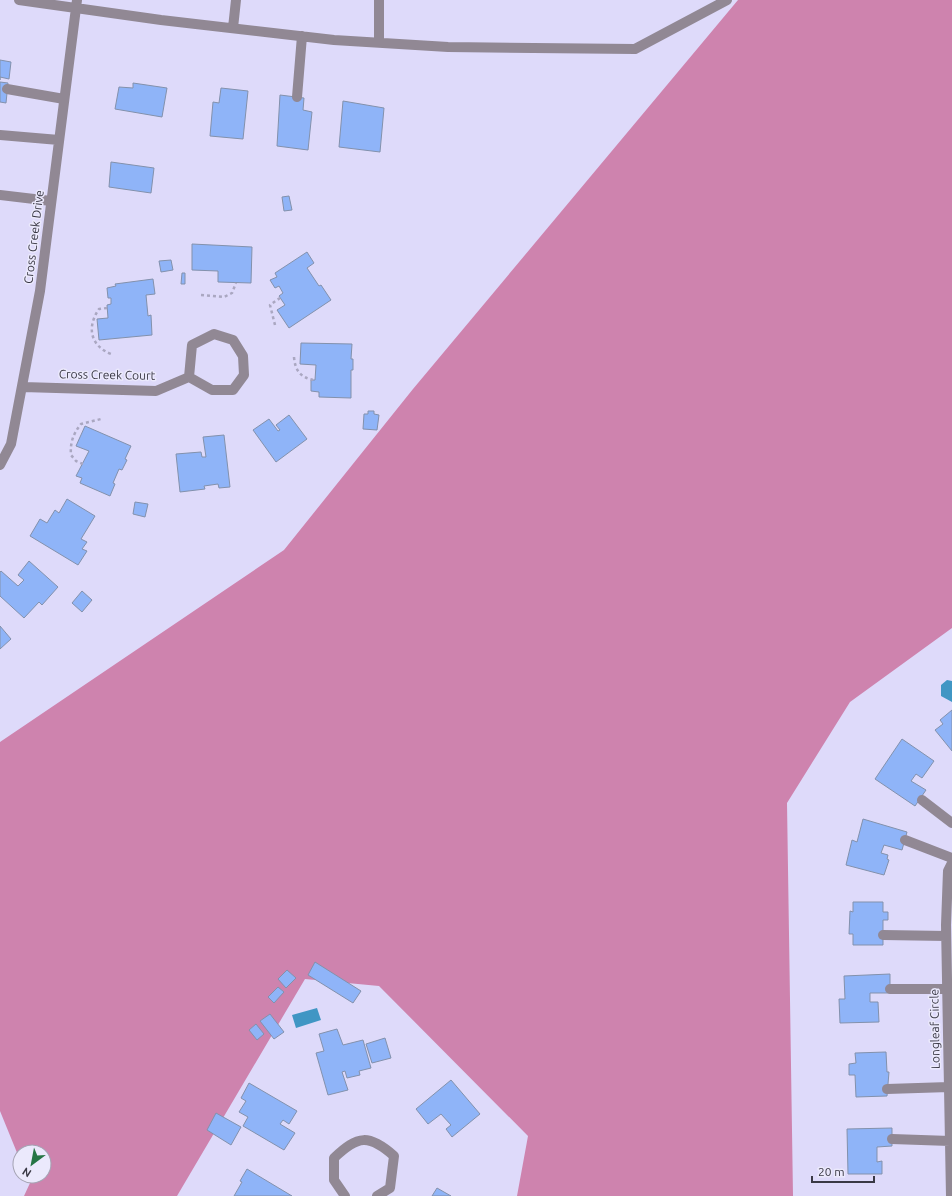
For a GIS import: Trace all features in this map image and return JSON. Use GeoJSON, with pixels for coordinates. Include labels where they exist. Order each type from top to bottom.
{"type":"FeatureCollection","features":[{"type":"Feature","properties":{"kind":"street"},"geometry":{"type":"LineString","coordinates":[[19,0],[77,4],[233,28],[302,36],[448,47],[635,49],[727,0]]}},
{"type":"Feature","properties":{"kind":"street"},"geometry":{"type":"LineString","coordinates":[[233,28],[236,0]]}},
{"type":"Feature","properties":{"kind":"street"},"geometry":{"type":"LineString","coordinates":[[379,0],[379,42]]}},
{"type":"Feature","properties":{"kind":"street","name":"Cross Creek Drive"},"geometry":{"type":"LineString","coordinates":[[0,465],[11,444],[40,291],[77,4]]}},
{"type":"Feature","properties":{"kind":"street"},"geometry":{"type":"LineString","coordinates":[[297,97],[302,36]]}},
{"type":"Feature","properties":{"kind":"street"},"geometry":{"type":"LineString","coordinates":[[8,89],[64,99]]}},
{"type":"Feature","properties":{"kind":"street"},"geometry":{"type":"LineString","coordinates":[[0,134],[59,140]]}},
{"type":"Feature","properties":{"kind":"street"},"geometry":{"type":"LineString","coordinates":[[0,195],[51,201]]}},
{"type":"Feature","properties":{"kind":"street"},"geometry":{"type":"LineString","coordinates":[[214,334],[232,340],[243,356],[244,375],[233,390],[212,390],[189,378],[192,345],[214,334]]}},
{"type":"Feature","properties":{"kind":"street","name":"Cross Creek Court"},"geometry":{"type":"LineString","coordinates":[[23,387],[156,391],[189,378]]}},
{"type":"Feature","properties":{"kind":"street"},"geometry":{"type":"LineString","coordinates":[[922,800],[952,823]]}},
{"type":"Feature","properties":{"kind":"street"},"geometry":{"type":"LineString","coordinates":[[905,840],[952,858]]}},
{"type":"Feature","properties":{"kind":"street","name":"Longleaf Circle"},"geometry":{"type":"LineString","coordinates":[[951,1196],[949,1086],[950,1022],[947,989],[949,968],[946,936],[948,871],[952,863]]}},
{"type":"Feature","properties":{"kind":"street"},"geometry":{"type":"LineString","coordinates":[[883,935],[946,936]]}},
{"type":"Feature","properties":{"kind":"street"},"geometry":{"type":"LineString","coordinates":[[890,988],[947,989]]}},
{"type":"Feature","properties":{"kind":"street"},"geometry":{"type":"LineString","coordinates":[[887,1089],[949,1086]]}},
{"type":"Feature","properties":{"kind":"street"},"geometry":{"type":"LineString","coordinates":[[892,1139],[950,1141]]}},
{"type":"Feature","properties":{"kind":"street"},"geometry":{"type":"LineString","coordinates":[[345,1196],[334,1180],[334,1158],[348,1145],[364,1140],[380,1144],[394,1156],[390,1188],[377,1196]]}},
{"type":"Feature","properties":{"kind":"path"},"geometry":{"type":"LineString","coordinates":[[201,295],[224,297],[232,293],[236,283]]}},
{"type":"Feature","properties":{"kind":"path"},"geometry":{"type":"LineString","coordinates":[[275,325],[270,305],[280,298]]}},
{"type":"Feature","properties":{"kind":"path"},"geometry":{"type":"LineString","coordinates":[[107,308],[99,309],[95,315],[92,326],[93,340],[101,350],[111,354]]}},
{"type":"Feature","properties":{"kind":"path"},"geometry":{"type":"LineString","coordinates":[[294,357],[295,368],[306,378],[314,380]]}},
{"type":"Feature","properties":{"kind":"path"},"geometry":{"type":"LineString","coordinates":[[83,464],[76,461],[71,455],[70,446],[74,434],[81,424],[101,419]]}},
{"type":"Feature","properties":{"kind":"shaded area"},"geometry":{"type":"Polygon","coordinates":[[[738,0],[952,0],[952,628],[850,702],[787,803],[793,1196],[517,1196],[528,1136],[379,986],[305,979],[177,1196],[24,1196],[30,1184],[52,1184],[52,1144],[13,1144],[0,1111],[0,742],[284,550],[413,389],[738,0]]]}},
{"type":"Feature","properties":{"kind":"water"},"geometry":{"type":"Polygon","coordinates":[[[947,680],[952,681],[952,702],[941,696],[941,685],[947,680]]]}},
{"type":"Feature","properties":{"kind":"water"},"geometry":{"type":"Polygon","coordinates":[[[317,1008],[321,1020],[296,1028],[292,1015],[317,1008]]]}},
{"type":"Feature","properties":{"kind":"building"},"geometry":{"type":"Polygon","coordinates":[[[0,60],[11,62],[9,79],[0,77],[0,60]]]}},
{"type":"Feature","properties":{"kind":"building"},"geometry":{"type":"Polygon","coordinates":[[[0,82],[8,83],[6,103],[0,102],[0,82]]]}},
{"type":"Feature","properties":{"kind":"building"},"geometry":{"type":"Polygon","coordinates":[[[133,83],[167,88],[162,117],[115,109],[119,87],[133,88],[133,83]]]}},
{"type":"Feature","properties":{"kind":"building"},"geometry":{"type":"Polygon","coordinates":[[[221,88],[248,91],[243,139],[210,136],[213,102],[219,103],[221,88]]]}},
{"type":"Feature","properties":{"kind":"building"},"geometry":{"type":"Polygon","coordinates":[[[280,95],[304,98],[303,110],[312,112],[308,150],[277,146],[280,95]]]}},
{"type":"Feature","properties":{"kind":"building"},"geometry":{"type":"Polygon","coordinates":[[[343,101],[384,108],[380,152],[339,147],[343,101]]]}},
{"type":"Feature","properties":{"kind":"building"},"geometry":{"type":"Polygon","coordinates":[[[111,162],[154,168],[151,193],[109,187],[111,162]]]}},
{"type":"Feature","properties":{"kind":"building"},"geometry":{"type":"Polygon","coordinates":[[[289,196],[292,210],[284,211],[282,197],[289,196]]]}},
{"type":"Feature","properties":{"kind":"building"},"geometry":{"type":"Polygon","coordinates":[[[192,244],[252,247],[251,283],[218,282],[218,271],[192,270],[192,244]]]}},
{"type":"Feature","properties":{"kind":"building"},"geometry":{"type":"Polygon","coordinates":[[[307,252],[314,263],[307,268],[331,300],[289,328],[277,310],[285,305],[279,296],[283,293],[279,286],[275,288],[270,280],[277,277],[275,273],[307,252]]]}},
{"type":"Feature","properties":{"kind":"building"},"geometry":{"type":"Polygon","coordinates":[[[171,260],[173,270],[161,272],[159,261],[171,260]]]}},
{"type":"Feature","properties":{"kind":"building"},"geometry":{"type":"Polygon","coordinates":[[[182,273],[185,273],[185,284],[181,284],[182,273]]]}},
{"type":"Feature","properties":{"kind":"building"},"geometry":{"type":"Polygon","coordinates":[[[153,279],[155,294],[146,295],[148,316],[151,315],[152,335],[99,340],[97,319],[108,318],[107,305],[111,304],[111,298],[108,298],[107,288],[116,286],[115,284],[153,279]]]}},
{"type":"Feature","properties":{"kind":"building"},"geometry":{"type":"Polygon","coordinates":[[[301,343],[352,344],[351,359],[353,359],[353,370],[351,370],[351,398],[319,397],[319,392],[311,391],[311,380],[315,380],[316,365],[300,364],[301,343]]]}},
{"type":"Feature","properties":{"kind":"building"},"geometry":{"type":"Polygon","coordinates":[[[368,411],[374,411],[374,414],[379,415],[377,430],[363,429],[364,414],[368,414],[368,411]]]}},
{"type":"Feature","properties":{"kind":"building"},"geometry":{"type":"Polygon","coordinates":[[[289,415],[307,439],[276,462],[253,430],[269,419],[278,431],[280,430],[276,425],[289,415]]]}},
{"type":"Feature","properties":{"kind":"building"},"geometry":{"type":"Polygon","coordinates":[[[85,426],[131,446],[125,459],[127,460],[122,470],[119,469],[113,483],[115,484],[110,496],[80,483],[82,478],[76,476],[89,451],[76,446],[85,426]]]}},
{"type":"Feature","properties":{"kind":"building"},"geometry":{"type":"Polygon","coordinates":[[[224,435],[230,487],[219,488],[218,484],[204,486],[205,489],[180,492],[176,454],[201,452],[202,457],[206,457],[203,437],[224,435]]]}},
{"type":"Feature","properties":{"kind":"building"},"geometry":{"type":"Polygon","coordinates":[[[67,499],[95,516],[81,539],[87,542],[82,549],[87,551],[78,565],[30,536],[40,519],[47,523],[55,510],[59,513],[67,499]]]}},
{"type":"Feature","properties":{"kind":"building"},"geometry":{"type":"Polygon","coordinates":[[[135,502],[148,504],[145,517],[133,514],[135,502]]]}},
{"type":"Feature","properties":{"kind":"building"},"geometry":{"type":"Polygon","coordinates":[[[29,561],[58,587],[42,605],[39,602],[24,618],[0,596],[0,572],[1,571],[18,586],[24,580],[18,575],[29,561]]]}},
{"type":"Feature","properties":{"kind":"building"},"geometry":{"type":"Polygon","coordinates":[[[82,591],[92,600],[82,612],[72,603],[82,591]]]}},
{"type":"Feature","properties":{"kind":"building"},"geometry":{"type":"Polygon","coordinates":[[[0,626],[11,639],[0,649],[0,626]]]}},
{"type":"Feature","properties":{"kind":"building"},"geometry":{"type":"Polygon","coordinates":[[[952,710],[952,751],[935,730],[943,724],[940,720],[952,710]]]}},
{"type":"Feature","properties":{"kind":"building"},"geometry":{"type":"Polygon","coordinates":[[[902,739],[934,761],[922,778],[916,774],[911,781],[926,790],[915,806],[875,779],[902,739]]]}},
{"type":"Feature","properties":{"kind":"building"},"geometry":{"type":"Polygon","coordinates":[[[863,819],[907,832],[902,850],[884,845],[881,853],[888,855],[887,859],[889,860],[884,875],[846,865],[852,840],[857,842],[863,819]]]}},
{"type":"Feature","properties":{"kind":"building"},"geometry":{"type":"Polygon","coordinates":[[[853,902],[883,902],[883,912],[888,912],[888,920],[883,920],[883,945],[853,945],[853,934],[849,934],[850,911],[853,912],[853,902]]]}},
{"type":"Feature","properties":{"kind":"building"},"geometry":{"type":"Polygon","coordinates":[[[315,962],[361,991],[353,1003],[308,975],[315,962]]]}},
{"type":"Feature","properties":{"kind":"building"},"geometry":{"type":"Polygon","coordinates":[[[287,970],[296,978],[286,988],[278,979],[287,970]]]}},
{"type":"Feature","properties":{"kind":"building"},"geometry":{"type":"Polygon","coordinates":[[[890,974],[890,993],[870,993],[870,1002],[878,1002],[879,1022],[840,1023],[839,999],[845,999],[844,976],[890,974]]]}},
{"type":"Feature","properties":{"kind":"building"},"geometry":{"type":"Polygon","coordinates":[[[278,987],[284,992],[274,1003],[268,997],[278,987]]]}},
{"type":"Feature","properties":{"kind":"building"},"geometry":{"type":"Polygon","coordinates":[[[270,1014],[284,1032],[274,1039],[260,1021],[270,1014]]]}},
{"type":"Feature","properties":{"kind":"building"},"geometry":{"type":"Polygon","coordinates":[[[256,1024],[264,1034],[257,1040],[249,1030],[256,1024]]]}},
{"type":"Feature","properties":{"kind":"building"},"geometry":{"type":"Polygon","coordinates":[[[337,1029],[343,1045],[363,1040],[371,1068],[359,1071],[360,1075],[347,1078],[345,1071],[342,1072],[348,1090],[328,1095],[316,1053],[324,1051],[319,1034],[337,1029]]]}},
{"type":"Feature","properties":{"kind":"building"},"geometry":{"type":"Polygon","coordinates":[[[385,1038],[391,1058],[372,1063],[366,1044],[385,1038]]]}},
{"type":"Feature","properties":{"kind":"building"},"geometry":{"type":"Polygon","coordinates":[[[886,1052],[887,1072],[889,1072],[887,1096],[856,1097],[855,1075],[849,1075],[849,1064],[856,1063],[855,1053],[886,1052]]]}},
{"type":"Feature","properties":{"kind":"building"},"geometry":{"type":"Polygon","coordinates":[[[451,1080],[480,1114],[452,1137],[446,1129],[451,1125],[441,1114],[428,1124],[416,1109],[451,1080]]]}},
{"type":"Feature","properties":{"kind":"building"},"geometry":{"type":"Polygon","coordinates":[[[249,1083],[297,1111],[289,1124],[283,1120],[280,1124],[295,1133],[284,1150],[243,1126],[248,1117],[239,1112],[246,1101],[241,1098],[249,1083]]]}},
{"type":"Feature","properties":{"kind":"building"},"geometry":{"type":"Polygon","coordinates":[[[216,1113],[241,1127],[231,1145],[207,1130],[216,1113]]]}},
{"type":"Feature","properties":{"kind":"building"},"geometry":{"type":"Polygon","coordinates":[[[892,1128],[892,1146],[877,1147],[877,1162],[882,1161],[882,1174],[848,1174],[847,1129],[892,1128]]]}},
{"type":"Feature","properties":{"kind":"building"},"geometry":{"type":"Polygon","coordinates":[[[247,1169],[292,1196],[234,1196],[247,1169]]]}},
{"type":"Feature","properties":{"kind":"building"},"geometry":{"type":"Polygon","coordinates":[[[437,1188],[451,1196],[432,1196],[437,1188]]]}}]}
